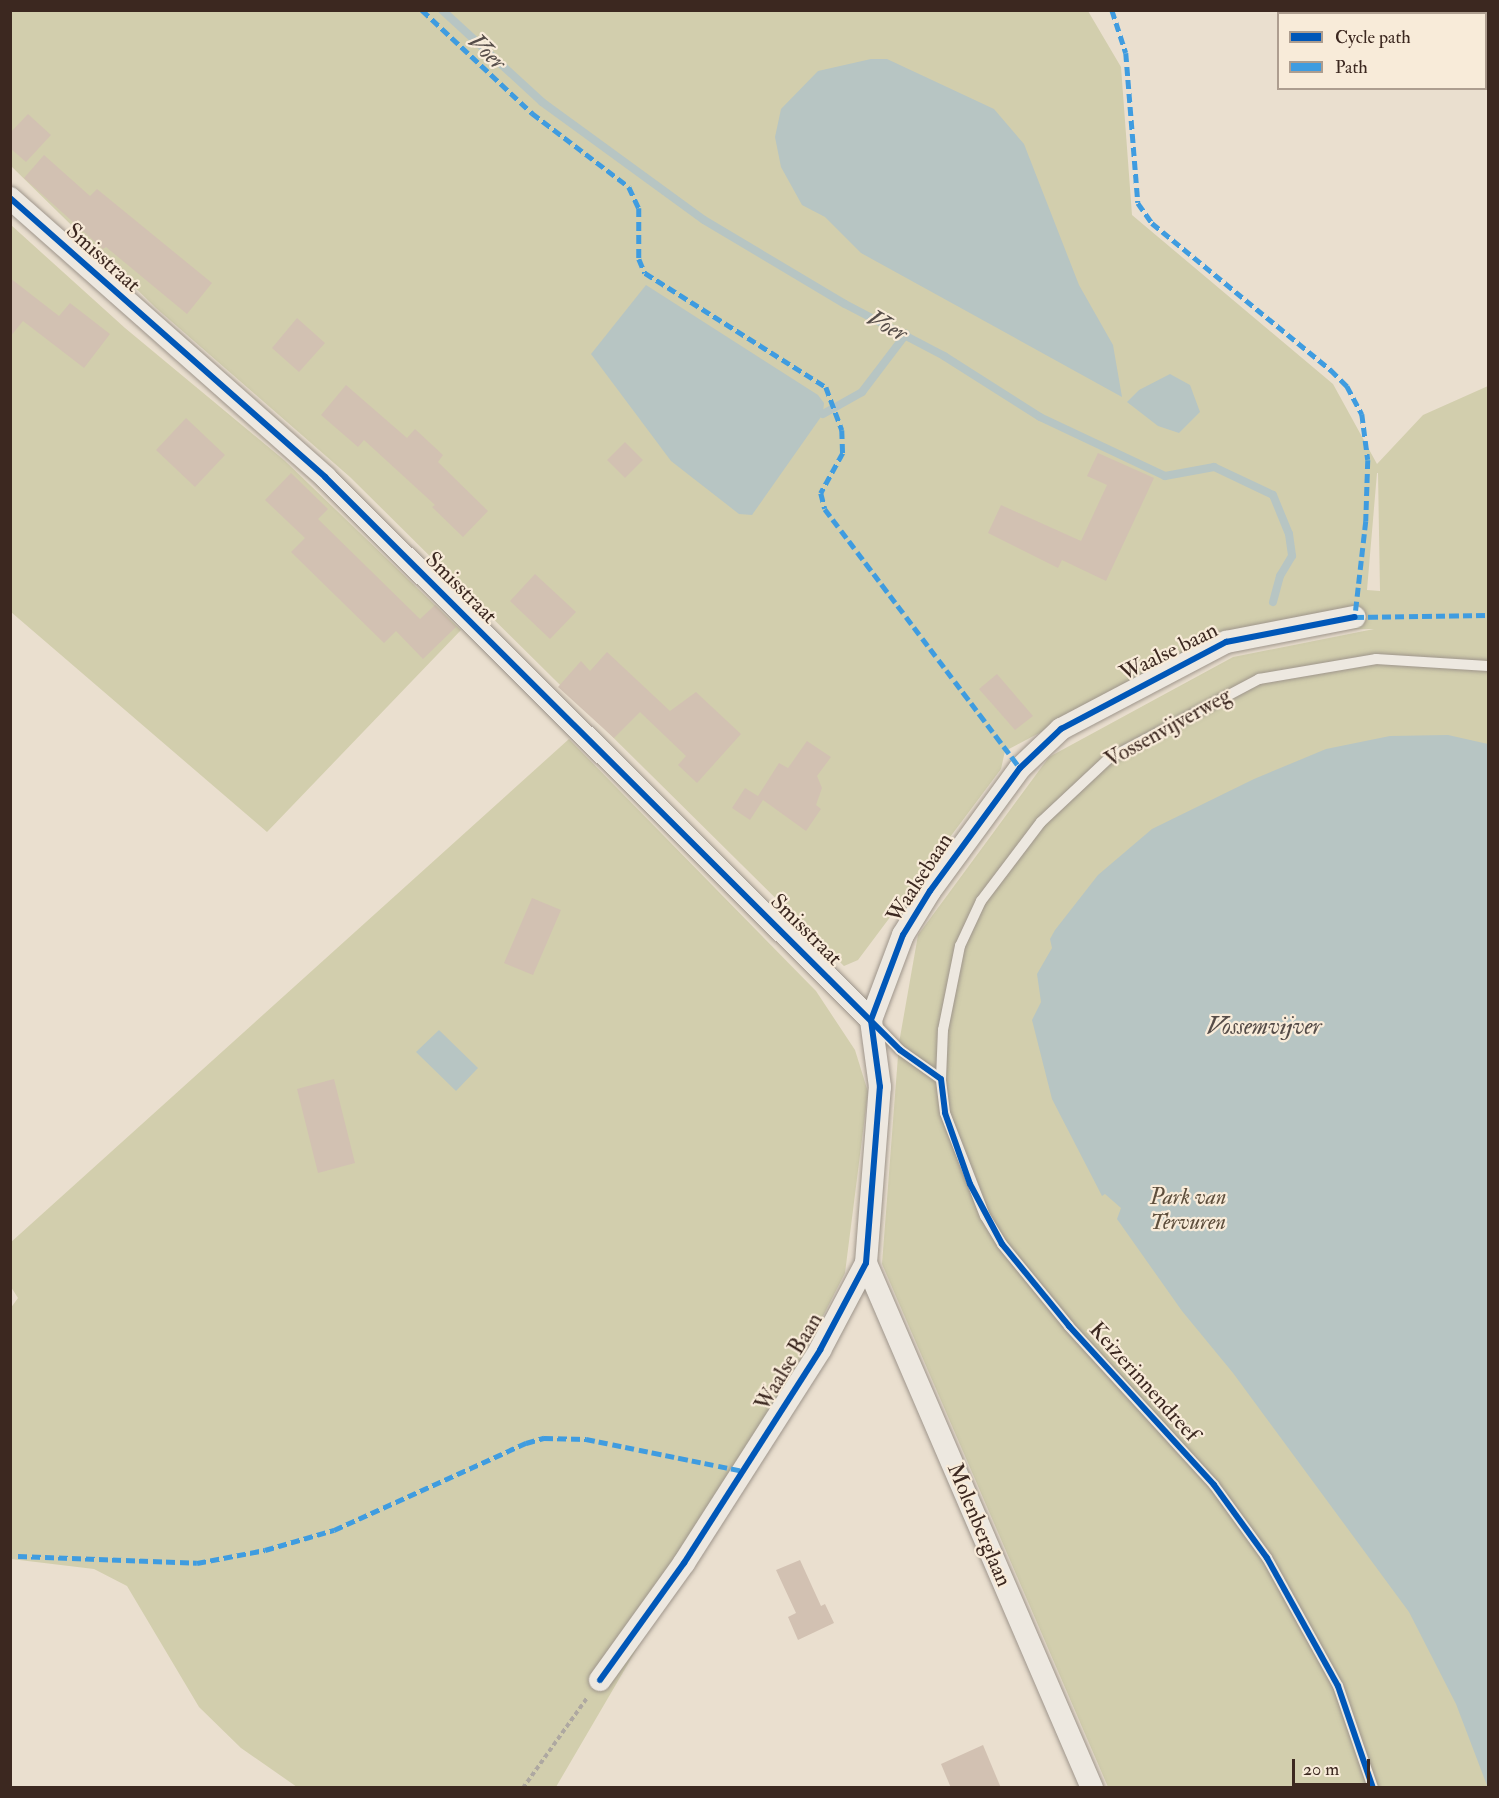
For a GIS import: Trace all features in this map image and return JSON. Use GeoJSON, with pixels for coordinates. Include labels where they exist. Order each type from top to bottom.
{"type":"FeatureCollection","features":[{"type":"Feature","properties":{"kind":"street","name":"Smisstraat"},"geometry":{"type":"LineString","coordinates":[[10,198],[325,477],[870,1020]]}},
{"type":"Feature","properties":{"kind":"street","name":"Waalse baan"},"geometry":{"type":"LineString","coordinates":[[1020,768],[1060,729],[1226,642],[1355,617]]}},
{"type":"Feature","properties":{"kind":"street","name":"Waalsebaan"},"geometry":{"type":"LineString","coordinates":[[870,1020],[903,935],[930,891],[1020,768]]}},
{"type":"Feature","properties":{"kind":"street","name":"Waalse Baan"},"geometry":{"type":"LineString","coordinates":[[600,1680],[696,1545],[820,1350],[866,1263],[880,1087],[870,1020]]}},
{"type":"Feature","properties":{"kind":"street","name":"Molenberglaan"},"geometry":{"type":"LineString","coordinates":[[866,1263],[1092,1788]]}},
{"type":"Feature","properties":{"kind":"lane","name":"Vossenvijverweg"},"geometry":{"type":"LineString","coordinates":[[941,1079],[950,989],[960,946],[981,902],[1041,822],[1108,759],[1259,679],[1376,660],[1488,666]]}},
{"type":"Feature","properties":{"kind":"lane"},"geometry":{"type":"LineString","coordinates":[[870,1020],[900,1050],[941,1079]]}},
{"type":"Feature","properties":{"kind":"lane","name":"Keizerinnendreef"},"geometry":{"type":"LineString","coordinates":[[941,1079],[945,1113],[966,1174],[1002,1244],[1070,1326],[1214,1485],[1267,1558],[1338,1686],[1372,1788]]}},
{"type":"Feature","properties":{"kind":"path"},"geometry":{"type":"LineString","coordinates":[[523,1788],[600,1680]]}},
{"type":"Feature","properties":{"kind":"green space","name":"Park van Tervuren"},"geometry":{"type":"Polygon","coordinates":[[[11,11],[1088,11],[1121,67],[1132,215],[1333,384],[1377,464],[1423,415],[1488,386],[1488,1787],[1108,1787],[882,1264],[899,1043],[918,935],[1049,757],[1233,657],[1374,629],[1233,631],[1005,751],[1001,769],[858,960],[844,966],[350,477],[156,308],[11,166],[11,11]],[[1378,473],[1367,590],[1380,591],[1378,473]]]}},
{"type":"Feature","properties":{"kind":"green space"},"geometry":{"type":"Polygon","coordinates":[[[11,225],[125,328],[284,460],[461,630],[267,832],[11,612],[11,225]]]}},
{"type":"Feature","properties":{"kind":"green space"},"geometry":{"type":"Polygon","coordinates":[[[569,739],[816,991],[855,1050],[868,1092],[845,1273],[792,1377],[668,1567],[639,1645],[556,1787],[297,1787],[241,1748],[199,1707],[127,1586],[94,1569],[11,1559],[10,1309],[18,1298],[11,1287],[10,1243],[569,739]]]}},
{"type":"Feature","properties":{"kind":"water"},"geometry":{"type":"Polygon","coordinates":[[[871,59],[887,59],[994,109],[1024,144],[1079,285],[1113,345],[1122,397],[861,253],[825,217],[802,205],[781,167],[775,137],[781,109],[818,71],[871,59]]]}},
{"type":"Feature","properties":{"kind":"water"},"geometry":{"type":"Polygon","coordinates":[[[646,285],[818,395],[824,403],[823,414],[752,515],[739,514],[671,461],[591,354],[646,285]]]}},
{"type":"Feature","properties":{"kind":"water"},"geometry":{"type":"Polygon","coordinates":[[[1170,374],[1190,385],[1200,412],[1179,433],[1158,426],[1127,402],[1139,390],[1170,374]]]}},
{"type":"Feature","properties":{"kind":"water","name":"Vossemvijver"},"geometry":{"type":"Polygon","coordinates":[[[1448,735],[1488,744],[1488,1788],[1456,1704],[1409,1612],[1233,1373],[1182,1311],[1117,1219],[1121,1208],[1105,1194],[1102,1196],[1052,1099],[1032,1020],[1041,1002],[1037,974],[1052,948],[1050,939],[1055,930],[1098,875],[1152,829],[1254,779],[1326,749],[1390,736],[1448,735]]]}},
{"type":"Feature","properties":{"kind":"water"},"geometry":{"type":"Polygon","coordinates":[[[439,1030],[478,1068],[456,1091],[416,1052],[439,1030]]]}},
{"type":"Feature","properties":{"kind":"building"},"geometry":{"type":"Polygon","coordinates":[[[28,114],[51,135],[26,162],[10,148],[10,133],[28,114]]]}},
{"type":"Feature","properties":{"kind":"building"},"geometry":{"type":"Polygon","coordinates":[[[44,155],[90,196],[97,189],[212,283],[187,314],[106,247],[103,249],[24,178],[44,155]]]}},
{"type":"Feature","properties":{"kind":"building"},"geometry":{"type":"Polygon","coordinates":[[[10,278],[59,316],[70,303],[110,334],[84,368],[23,321],[10,337],[10,278]]]}},
{"type":"Feature","properties":{"kind":"building"},"geometry":{"type":"Polygon","coordinates":[[[297,318],[325,343],[299,372],[272,348],[297,318]]]}},
{"type":"Feature","properties":{"kind":"building"},"geometry":{"type":"Polygon","coordinates":[[[346,385],[407,438],[415,429],[443,455],[438,462],[488,511],[463,537],[432,507],[435,505],[364,440],[358,447],[321,415],[346,385]]]}},
{"type":"Feature","properties":{"kind":"building"},"geometry":{"type":"Polygon","coordinates":[[[186,418],[225,455],[195,487],[156,450],[186,418]]]}},
{"type":"Feature","properties":{"kind":"building"},"geometry":{"type":"Polygon","coordinates":[[[625,442],[643,460],[625,478],[607,460],[625,442]]]}},
{"type":"Feature","properties":{"kind":"building"},"geometry":{"type":"Polygon","coordinates":[[[1098,453],[1154,478],[1106,581],[1062,560],[1058,568],[988,533],[1001,505],[1081,541],[1107,485],[1087,476],[1098,453]]]}},
{"type":"Feature","properties":{"kind":"building"},"geometry":{"type":"Polygon","coordinates":[[[291,473],[328,509],[318,519],[420,619],[435,605],[456,627],[423,659],[396,631],[384,643],[291,552],[305,538],[265,500],[291,473]]]}},
{"type":"Feature","properties":{"kind":"building"},"geometry":{"type":"Polygon","coordinates":[[[535,574],[576,612],[550,639],[510,601],[535,574]]]}},
{"type":"Feature","properties":{"kind":"building"},"geometry":{"type":"Polygon","coordinates":[[[607,652],[670,711],[696,692],[741,734],[697,783],[678,765],[686,756],[640,712],[614,738],[558,687],[581,661],[590,671],[607,652]]]}},
{"type":"Feature","properties":{"kind":"building"},"geometry":{"type":"Polygon","coordinates":[[[997,674],[1033,716],[1015,730],[979,689],[997,674]]]}},
{"type":"Feature","properties":{"kind":"building"},"geometry":{"type":"Polygon","coordinates":[[[807,741],[831,757],[817,776],[822,788],[816,805],[821,809],[806,831],[763,800],[750,820],[732,808],[745,788],[758,796],[779,763],[788,768],[807,741]]]}},
{"type":"Feature","properties":{"kind":"building"},"geometry":{"type":"Polygon","coordinates":[[[532,898],[561,910],[533,975],[504,963],[532,898]]]}},
{"type":"Feature","properties":{"kind":"building"},"geometry":{"type":"Polygon","coordinates":[[[334,1079],[355,1163],[318,1173],[297,1089],[334,1079]]]}},
{"type":"Feature","properties":{"kind":"building"},"geometry":{"type":"Polygon","coordinates":[[[800,1560],[821,1606],[825,1604],[834,1623],[798,1640],[788,1617],[796,1613],[776,1570],[800,1560]]]}},
{"type":"Feature","properties":{"kind":"building"},"geometry":{"type":"Polygon","coordinates":[[[983,1745],[1001,1788],[951,1788],[941,1764],[983,1745]]]}},
{"type":"Feature","properties":{"kind":"waterway","name":"Voer"},"geometry":{"type":"LineString","coordinates":[[442,10],[542,102],[704,220],[845,304],[944,356],[1040,417],[1165,476],[1214,467],[1273,495],[1289,534],[1292,556],[1280,576],[1273,602]]}},
{"type":"Feature","properties":{"kind":"waterway"},"geometry":{"type":"LineString","coordinates":[[823,414],[862,392],[906,334]]}},
{"type":"Feature","properties":{"kind":"marked path"},"geometry":{"type":"LineString","coordinates":[[422,10],[532,113],[629,187],[639,208],[639,259],[645,273],[826,387],[842,430],[843,453],[821,493],[825,509],[1020,768]]}},
{"type":"Feature","properties":{"kind":"marked path"},"geometry":{"type":"LineString","coordinates":[[1112,10],[1126,53],[1138,203],[1152,223],[1331,370],[1347,386],[1362,414],[1368,460],[1366,521],[1355,617],[1488,615]]}},
{"type":"Feature","properties":{"kind":"marked path"},"geometry":{"type":"LineString","coordinates":[[18,1556],[197,1563],[265,1550],[334,1530],[526,1443],[544,1438],[586,1439],[743,1471]]}},
{"type":"Feature","properties":{"kind":"cycle path"},"geometry":{"type":"LineString","coordinates":[[10,198],[325,477],[900,1050],[941,1079],[945,1113],[970,1184],[1002,1244],[1069,1326],[1214,1485],[1267,1558],[1338,1686],[1373,1788]]}},
{"type":"Feature","properties":{"kind":"cycle path"},"geometry":{"type":"LineString","coordinates":[[600,1680],[684,1563],[820,1350],[866,1263],[880,1087],[871,1020],[903,935],[930,891],[1020,768],[1061,729],[1226,642],[1355,617]]}}]}
